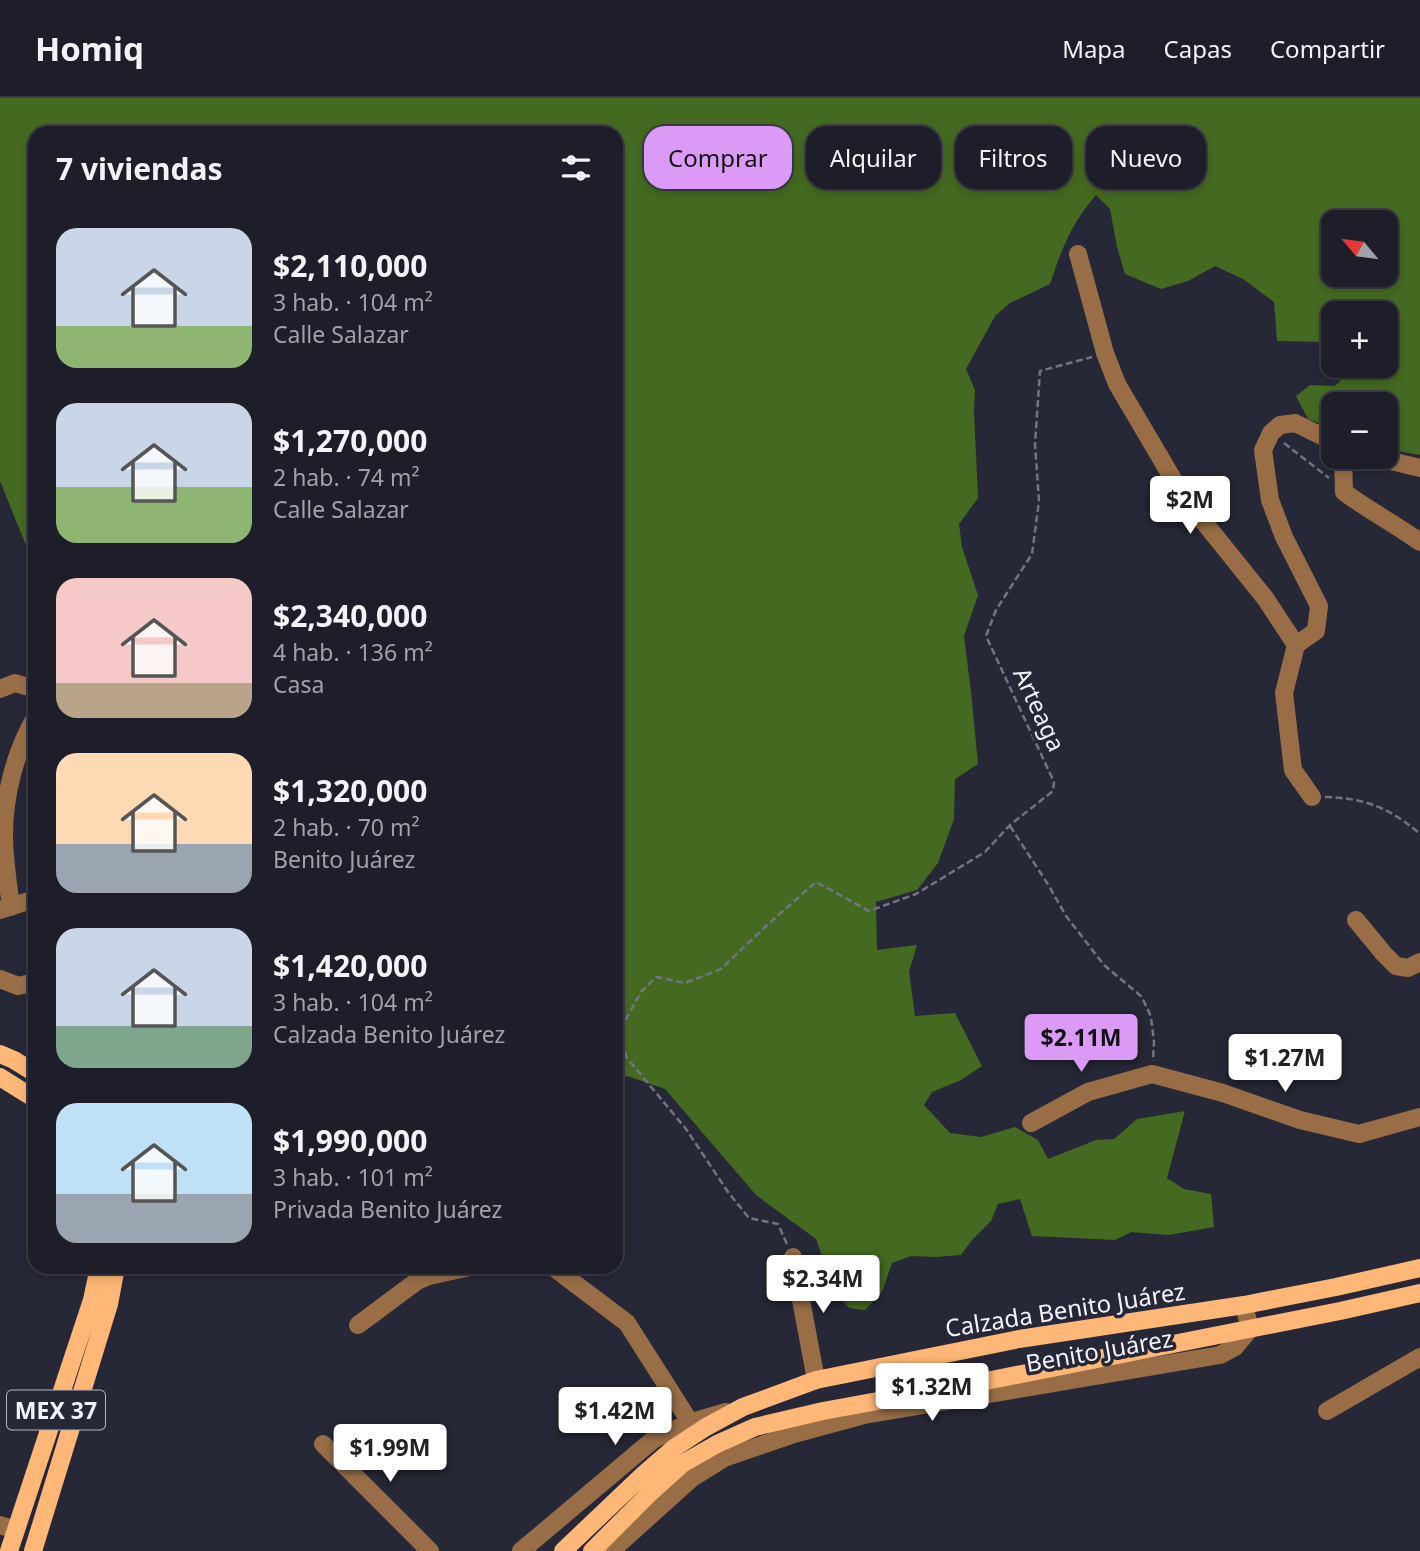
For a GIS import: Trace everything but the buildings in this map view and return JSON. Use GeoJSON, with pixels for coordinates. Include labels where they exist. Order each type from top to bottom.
{"type":"FeatureCollection","features":[{"type":"Feature","properties":{"kind":"main road"},"geometry":{"type":"LineString","coordinates":[[0,1054],[28,1069]]}},
{"type":"Feature","properties":{"kind":"main road"},"geometry":{"type":"LineString","coordinates":[[0,1077],[28,1095]]}},
{"type":"Feature","properties":{"kind":"main road","name":"Calzada Benito Juárez"},"geometry":{"type":"LineString","coordinates":[[563,1551],[693,1428],[816,1380],[1019,1339],[1244,1305],[1420,1268]]}},
{"type":"Feature","properties":{"kind":"main road","name":"MEX 37"},"geometry":{"type":"LineString","coordinates":[[9,1551],[8,1527],[92,1300],[98,1274]]}},
{"type":"Feature","properties":{"kind":"main road","name":"MEX 37"},"geometry":{"type":"LineString","coordinates":[[33,1551],[109,1304],[115,1274]]}},
{"type":"Feature","properties":{"kind":"main road"},"geometry":{"type":"LineString","coordinates":[[1336,1287],[1340,1311]]}},
{"type":"Feature","properties":{"kind":"main road","name":"Calzada Benito Juárez"},"geometry":{"type":"LineString","coordinates":[[592,1551],[682,1464],[755,1427],[823,1411],[1420,1294]]}},
{"type":"Feature","properties":{"kind":"street"},"geometry":{"type":"LineString","coordinates":[[1078,254],[1105,353],[1117,384],[1183,496],[1265,598],[1296,645]]}},
{"type":"Feature","properties":{"kind":"street"},"geometry":{"type":"LineString","coordinates":[[1311,797],[1293,770],[1284,693],[1296,645],[1316,631],[1319,606],[1284,537],[1270,500],[1264,450],[1271,433],[1280,425],[1296,423],[1321,436]]}},
{"type":"Feature","properties":{"kind":"street"},"geometry":{"type":"LineString","coordinates":[[1398,463],[1419,468]]}},
{"type":"Feature","properties":{"kind":"street"},"geometry":{"type":"LineString","coordinates":[[1346,469],[1352,497],[1420,542]]}},
{"type":"Feature","properties":{"kind":"street"},"geometry":{"type":"LineString","coordinates":[[0,689],[15,682],[28,687]]}},
{"type":"Feature","properties":{"kind":"street"},"geometry":{"type":"LineString","coordinates":[[28,733],[16,760],[7,797],[4,834],[6,909],[28,901]]}},
{"type":"Feature","properties":{"kind":"street"},"geometry":{"type":"LineString","coordinates":[[1356,920],[1396,965],[1408,968],[1420,962]]}},
{"type":"Feature","properties":{"kind":"street"},"geometry":{"type":"LineString","coordinates":[[0,979],[18,986],[28,984]]}},
{"type":"Feature","properties":{"kind":"street"},"geometry":{"type":"LineString","coordinates":[[1031,1123],[1088,1092],[1152,1074],[1223,1093],[1300,1120],[1359,1134],[1420,1117]]}},
{"type":"Feature","properties":{"kind":"street"},"geometry":{"type":"LineString","coordinates":[[793,1257],[816,1380]]}},
{"type":"Feature","properties":{"kind":"street"},"geometry":{"type":"LineString","coordinates":[[358,1325],[417,1281],[438,1274]]}},
{"type":"Feature","properties":{"kind":"street"},"geometry":{"type":"LineString","coordinates":[[522,1551],[654,1439],[693,1428],[627,1323],[562,1274]]}},
{"type":"Feature","properties":{"kind":"street"},"geometry":{"type":"LineString","coordinates":[[1244,1305],[1250,1329]]}},
{"type":"Feature","properties":{"kind":"street","name":"Benito Juárez"},"geometry":{"type":"LineString","coordinates":[[611,1551],[692,1478],[724,1458],[757,1446],[864,1415],[1220,1355],[1235,1347],[1250,1329]]}},
{"type":"Feature","properties":{"kind":"street"},"geometry":{"type":"LineString","coordinates":[[1327,1411],[1420,1357]]}},
{"type":"Feature","properties":{"kind":"street"},"geometry":{"type":"LineString","coordinates":[[323,1444],[430,1551]]}},
{"type":"Feature","properties":{"kind":"path","name":"Arteaga"},"geometry":{"type":"LineString","coordinates":[[1010,825],[1053,791],[1054,782],[986,636],[996,610],[1031,554],[1039,501],[1035,444],[1040,371],[1105,353]]}},
{"type":"Feature","properties":{"kind":"path"},"geometry":{"type":"LineString","coordinates":[[1271,433],[1352,497]]}},
{"type":"Feature","properties":{"kind":"path"},"geometry":{"type":"LineString","coordinates":[[1311,797],[1351,798],[1381,807],[1420,834]]}},
{"type":"Feature","properties":{"kind":"path"},"geometry":{"type":"LineString","coordinates":[[623,1026],[640,992],[656,977],[685,983],[721,969],[816,882],[869,911],[916,894],[985,852],[1010,825],[1066,916],[1104,965],[1142,997],[1151,1017],[1154,1042],[1152,1074]]}},
{"type":"Feature","properties":{"kind":"path"},"geometry":{"type":"LineString","coordinates":[[623,1042],[628,1058],[686,1129],[728,1192],[749,1218],[778,1224],[793,1257]]}},
{"type":"Feature","properties":{"kind":"green space"},"geometry":{"type":"Polygon","coordinates":[[[0,98],[1420,98],[1420,455],[1398,451],[1398,392],[1321,392],[1321,424],[1308,419],[1296,396],[1310,385],[1335,386],[1343,378],[1398,378],[1398,301],[1321,301],[1321,342],[1277,341],[1274,302],[1243,279],[1215,266],[1188,281],[1161,289],[1125,274],[1110,209],[1096,195],[1068,237],[1050,284],[1010,303],[995,316],[966,369],[975,390],[978,498],[959,524],[962,547],[978,595],[964,636],[978,764],[955,779],[954,819],[938,863],[917,890],[876,902],[877,950],[917,945],[909,972],[915,1016],[955,1013],[982,1066],[961,1080],[932,1092],[924,1105],[950,1133],[981,1137],[1015,1127],[1038,1140],[1048,1159],[1096,1140],[1114,1139],[1137,1119],[1185,1111],[1167,1178],[1184,1189],[1211,1194],[1214,1227],[1169,1235],[1131,1232],[1115,1240],[1032,1236],[1020,1199],[998,1204],[991,1221],[961,1255],[911,1256],[892,1263],[882,1292],[865,1310],[849,1308],[834,1290],[816,1239],[756,1195],[665,1089],[627,1076],[623,1079],[623,126],[28,126],[28,548],[0,481],[0,98]]]}}]}
